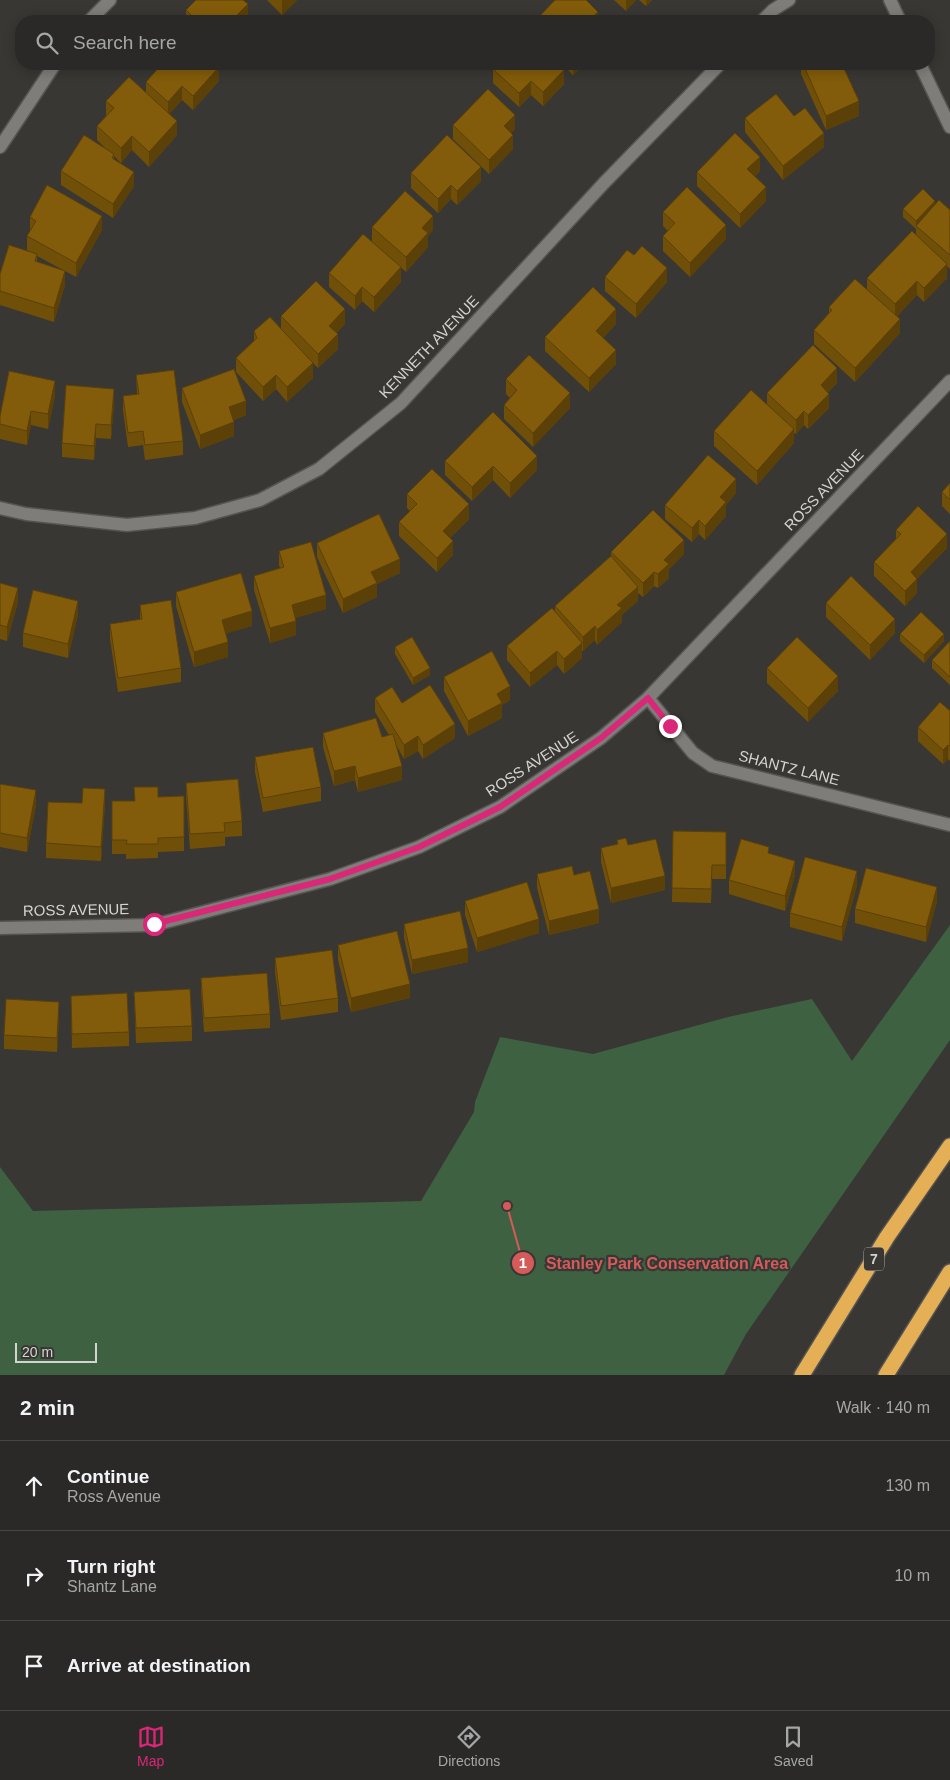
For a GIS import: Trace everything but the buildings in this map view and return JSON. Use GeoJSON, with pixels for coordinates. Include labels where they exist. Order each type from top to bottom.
{"type":"FeatureCollection","features":[{"type":"Feature","properties":{"kind":"highway","name":"7"},"geometry":{"type":"LineString","coordinates":[[802,1375],[887,1237],[950,1146]]}},
{"type":"Feature","properties":{"kind":"highway"},"geometry":{"type":"LineString","coordinates":[[886,1375],[950,1272]]}},
{"type":"Feature","properties":{"kind":"street"},"geometry":{"type":"LineString","coordinates":[[96,15],[110,0]]}},
{"type":"Feature","properties":{"kind":"street"},"geometry":{"type":"LineString","coordinates":[[768,15],[789,0]]}},
{"type":"Feature","properties":{"kind":"street"},"geometry":{"type":"LineString","coordinates":[[890,0],[897,15]]}},
{"type":"Feature","properties":{"kind":"street"},"geometry":{"type":"LineString","coordinates":[[0,147],[51,70]]}},
{"type":"Feature","properties":{"kind":"street","name":"KENNETH AVENUE"},"geometry":{"type":"LineString","coordinates":[[0,508],[26,514],[127,525],[195,518],[260,500],[319,469],[401,403],[604,183],[714,70]]}},
{"type":"Feature","properties":{"kind":"street"},"geometry":{"type":"LineString","coordinates":[[923,70],[950,128]]}},
{"type":"Feature","properties":{"kind":"street","name":"ROSS AVENUE"},"geometry":{"type":"LineString","coordinates":[[0,928],[154,924],[339,876],[419,847],[500,807],[601,738],[648,698],[950,381]]}},
{"type":"Feature","properties":{"kind":"street","name":"SHANTZ LANE"},"geometry":{"type":"LineString","coordinates":[[648,698],[692,753],[712,766],[950,825]]}},
{"type":"Feature","properties":{"kind":"green space"},"geometry":{"type":"Polygon","coordinates":[[[950,925],[950,1040],[746,1334],[724,1375],[0,1375],[0,1167],[33,1211],[421,1201],[474,1112],[475,1102],[500,1037],[593,1054],[728,1017],[812,999],[852,1061],[950,925]]]}},
{"type":"Feature","properties":{"kind":"place","name":"Stanley Park Conservation Area"},"geometry":{"type":"Point","coordinates":[507,1206]}},
{"type":"Feature","properties":{"kind":"route"},"geometry":{"type":"LineString","coordinates":[[154,924],[330,879],[419,847],[500,807],[601,738],[648,698],[670,726]]}}]}
